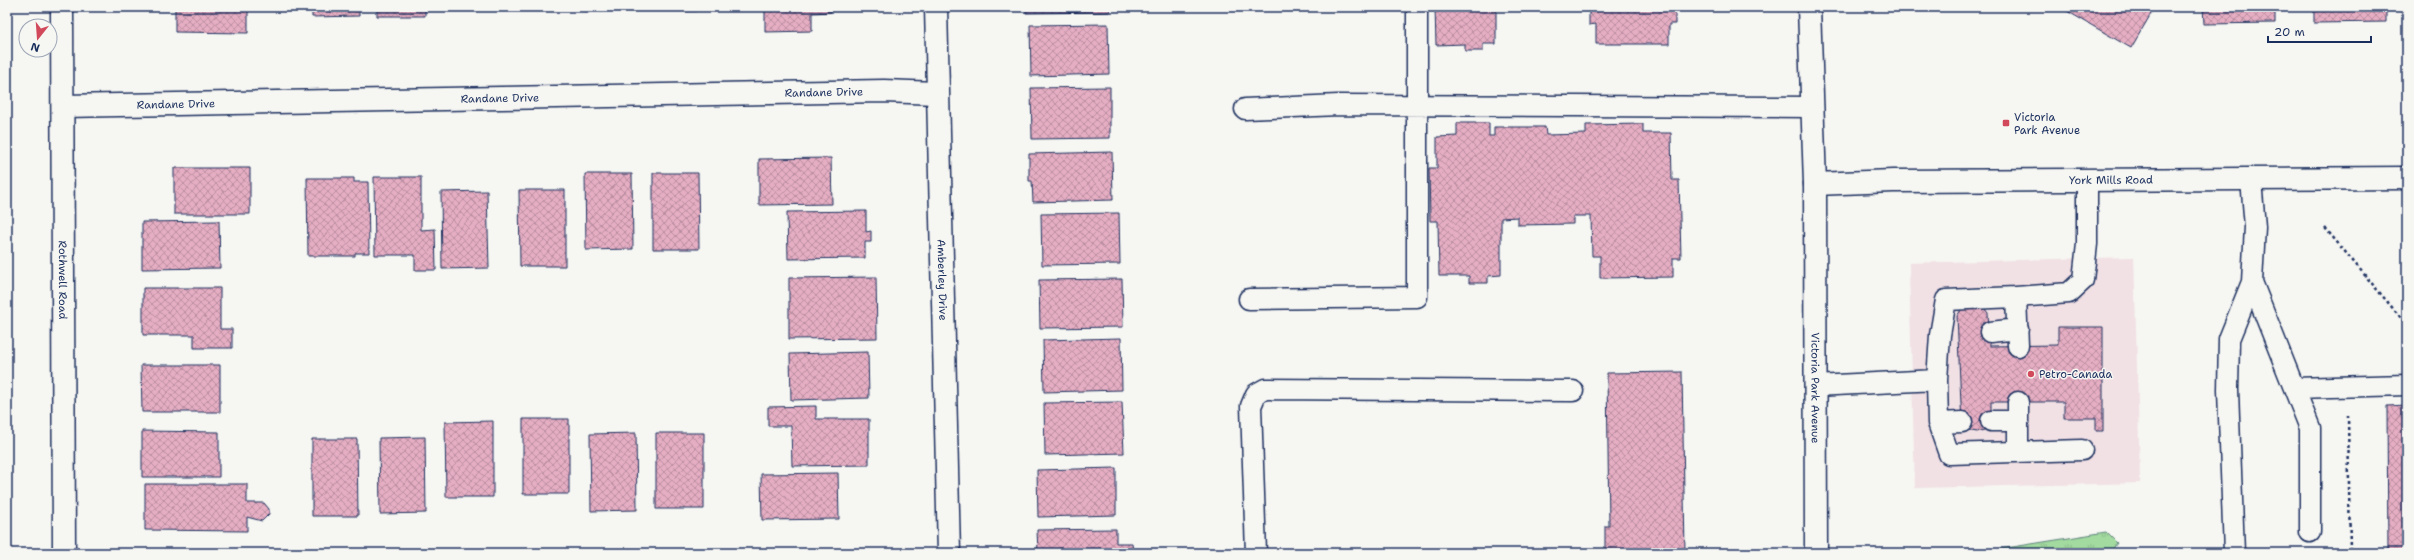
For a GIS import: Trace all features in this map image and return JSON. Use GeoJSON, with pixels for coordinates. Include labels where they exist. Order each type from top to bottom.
{"type":"FeatureCollection","features":[{"type":"Feature","properties":{"kind":"street","name":"Rothwell Road"},"geometry":{"type":"LineString","coordinates":[[62,7],[64,553]]}},
{"type":"Feature","properties":{"kind":"street","name":"Amberley Drive"},"geometry":{"type":"LineString","coordinates":[[936,7],[936,93],[949,553]]}},
{"type":"Feature","properties":{"kind":"street","name":"Victoria Park Avenue"},"geometry":{"type":"LineString","coordinates":[[1809,7],[1815,184],[1816,553]]}},
{"type":"Feature","properties":{"kind":"street","name":"Randane Drive"},"geometry":{"type":"LineString","coordinates":[[63,106],[884,91],[936,93]]}},
{"type":"Feature","properties":{"kind":"street","name":"York Mills Road"},"geometry":{"type":"LineString","coordinates":[[1815,184],[1892,181],[2407,178]]}},
{"type":"Feature","properties":{"kind":"lane"},"geometry":{"type":"LineString","coordinates":[[1249,299],[1417,297],[1419,107],[1417,7]]}},
{"type":"Feature","properties":{"kind":"lane"},"geometry":{"type":"LineString","coordinates":[[1245,109],[1338,106],[1812,107]]}},
{"type":"Feature","properties":{"kind":"lane"},"geometry":{"type":"LineString","coordinates":[[2082,450],[2018,450],[1949,454],[1938,423],[1937,380],[1949,335],[1946,300],[2016,298],[2069,293],[2083,280],[2087,244],[2087,180]]}},
{"type":"Feature","properties":{"kind":"lane"},"geometry":{"type":"LineString","coordinates":[[2234,553],[2228,390],[2229,339],[2252,282],[2255,227],[2252,180]]}},
{"type":"Feature","properties":{"kind":"lane"},"geometry":{"type":"LineString","coordinates":[[2252,282],[2310,428],[2310,532]]}},
{"type":"Feature","properties":{"kind":"lane"},"geometry":{"type":"LineString","coordinates":[[1990,332],[2018,338],[2016,298]]}},
{"type":"Feature","properties":{"kind":"lane"},"geometry":{"type":"LineString","coordinates":[[1816,386],[1937,380]]}},
{"type":"Feature","properties":{"kind":"lane"},"geometry":{"type":"LineString","coordinates":[[2294,388],[2407,385]]}},
{"type":"Feature","properties":{"kind":"lane"},"geometry":{"type":"LineString","coordinates":[[1256,553],[1251,406],[1256,394],[1261,391],[1265,389],[1573,391]]}},
{"type":"Feature","properties":{"kind":"lane"},"geometry":{"type":"LineString","coordinates":[[1991,420],[2018,411],[2018,450]]}},
{"type":"Feature","properties":{"kind":"lane"},"geometry":{"type":"LineString","coordinates":[[1938,423],[1962,422]]}},
{"type":"Feature","properties":{"kind":"path"},"geometry":{"type":"LineString","coordinates":[[2325,228],[2407,325]]}},
{"type":"Feature","properties":{"kind":"path"},"geometry":{"type":"LineString","coordinates":[[2348,409],[2350,553]]}},
{"type":"Feature","properties":{"kind":"shaded area"},"geometry":{"type":"Polygon","coordinates":[[[2134,257],[2140,483],[1915,488],[1909,263],[2134,257]]]}},
{"type":"Feature","properties":{"kind":"green space"},"geometry":{"type":"Polygon","coordinates":[[[2106,532],[2117,543],[2110,553],[1992,553],[1994,550],[2106,532]]]}},
{"type":"Feature","properties":{"kind":"building"},"geometry":{"type":"Polygon","coordinates":[[[175,7],[248,7],[248,33],[175,32],[175,7]]]}},
{"type":"Feature","properties":{"kind":"building"},"geometry":{"type":"Polygon","coordinates":[[[312,7],[359,7],[359,16],[312,17],[312,7]]]}},
{"type":"Feature","properties":{"kind":"building"},"geometry":{"type":"Polygon","coordinates":[[[377,7],[425,7],[425,16],[377,16],[377,7]]]}},
{"type":"Feature","properties":{"kind":"building"},"geometry":{"type":"Polygon","coordinates":[[[584,7],[630,7],[630,10],[584,11],[584,7]]]}},
{"type":"Feature","properties":{"kind":"building"},"geometry":{"type":"Polygon","coordinates":[[[650,7],[697,7],[697,11],[650,11],[650,7]]]}},
{"type":"Feature","properties":{"kind":"building"},"geometry":{"type":"Polygon","coordinates":[[[765,7],[831,7],[831,12],[812,13],[812,31],[765,32],[765,7]]]}},
{"type":"Feature","properties":{"kind":"building"},"geometry":{"type":"Polygon","coordinates":[[[1026,7],[1110,7],[1110,12],[1026,13],[1026,7]]]}},
{"type":"Feature","properties":{"kind":"building"},"geometry":{"type":"Polygon","coordinates":[[[1435,7],[1496,7],[1496,44],[1483,44],[1483,51],[1465,51],[1465,44],[1436,45],[1435,7]]]}},
{"type":"Feature","properties":{"kind":"building"},"geometry":{"type":"Polygon","coordinates":[[[1589,7],[1675,7],[1675,24],[1669,24],[1669,44],[1596,44],[1596,24],[1589,25],[1589,7]]]}},
{"type":"Feature","properties":{"kind":"building"},"geometry":{"type":"Polygon","coordinates":[[[2060,7],[2155,7],[2131,48],[2060,7]]]}},
{"type":"Feature","properties":{"kind":"building"},"geometry":{"type":"Polygon","coordinates":[[[2203,7],[2275,7],[2275,23],[2204,24],[2203,7]]]}},
{"type":"Feature","properties":{"kind":"building"},"geometry":{"type":"Polygon","coordinates":[[[2314,7],[2386,7],[2386,22],[2314,23],[2314,7]]]}},
{"type":"Feature","properties":{"kind":"building"},"geometry":{"type":"Polygon","coordinates":[[[1108,24],[1109,74],[1031,76],[1030,25],[1108,24]]]}},
{"type":"Feature","properties":{"kind":"building"},"geometry":{"type":"Polygon","coordinates":[[[1110,87],[1110,138],[1032,139],[1031,88],[1110,87]]]}},
{"type":"Feature","properties":{"kind":"building"},"geometry":{"type":"Polygon","coordinates":[[[1457,123],[1489,123],[1489,136],[1494,136],[1494,127],[1545,127],[1546,135],[1586,134],[1586,125],[1643,124],[1643,133],[1671,133],[1672,180],[1679,180],[1681,258],[1673,258],[1673,277],[1600,278],[1600,256],[1592,256],[1591,216],[1573,216],[1573,224],[1518,225],[1518,217],[1501,218],[1501,275],[1488,276],[1488,283],[1469,283],[1469,276],[1439,276],[1438,221],[1430,221],[1429,168],[1437,168],[1437,137],[1457,136],[1457,123]]]}},
{"type":"Feature","properties":{"kind":"building"},"geometry":{"type":"Polygon","coordinates":[[[1112,152],[1113,200],[1033,202],[1032,181],[1029,181],[1029,154],[1112,152]]]}},
{"type":"Feature","properties":{"kind":"building"},"geometry":{"type":"Polygon","coordinates":[[[831,158],[832,204],[759,205],[759,159],[831,158]]]}},
{"type":"Feature","properties":{"kind":"building"},"geometry":{"type":"Polygon","coordinates":[[[174,168],[250,168],[250,214],[174,214],[174,168]]]}},
{"type":"Feature","properties":{"kind":"building"},"geometry":{"type":"Polygon","coordinates":[[[653,173],[698,173],[699,249],[653,249],[653,173]]]}},
{"type":"Feature","properties":{"kind":"building"},"geometry":{"type":"Polygon","coordinates":[[[585,174],[632,174],[633,249],[586,250],[585,174]]]}},
{"type":"Feature","properties":{"kind":"building"},"geometry":{"type":"Polygon","coordinates":[[[374,177],[421,177],[421,230],[435,229],[436,270],[415,270],[415,255],[375,255],[374,177]]]}},
{"type":"Feature","properties":{"kind":"building"},"geometry":{"type":"Polygon","coordinates":[[[307,178],[354,178],[354,182],[368,182],[369,253],[355,253],[355,256],[308,256],[307,178]]]}},
{"type":"Feature","properties":{"kind":"building"},"geometry":{"type":"Polygon","coordinates":[[[519,190],[565,190],[565,266],[520,266],[519,190]]]}},
{"type":"Feature","properties":{"kind":"building"},"geometry":{"type":"Polygon","coordinates":[[[487,191],[489,268],[442,269],[441,192],[487,191]]]}},
{"type":"Feature","properties":{"kind":"building"},"geometry":{"type":"Polygon","coordinates":[[[866,211],[866,232],[871,231],[871,242],[865,242],[865,258],[788,259],[787,212],[866,211]]]}},
{"type":"Feature","properties":{"kind":"building"},"geometry":{"type":"Polygon","coordinates":[[[1119,213],[1120,264],[1042,265],[1041,214],[1119,213]]]}},
{"type":"Feature","properties":{"kind":"building"},"geometry":{"type":"Polygon","coordinates":[[[219,221],[220,268],[142,269],[142,222],[219,221]]]}},
{"type":"Feature","properties":{"kind":"building"},"geometry":{"type":"Polygon","coordinates":[[[876,277],[877,338],[789,339],[789,278],[876,277]]]}},
{"type":"Feature","properties":{"kind":"building"},"geometry":{"type":"Polygon","coordinates":[[[1122,279],[1123,327],[1040,328],[1039,280],[1122,279]]]}},
{"type":"Feature","properties":{"kind":"building"},"geometry":{"type":"Polygon","coordinates":[[[143,288],[220,288],[220,329],[232,329],[232,348],[194,348],[194,335],[143,335],[143,288]]]}},
{"type":"Feature","properties":{"kind":"building","name":"Petro-Canada"},"geometry":{"type":"Polygon","coordinates":[[[1963,307],[1984,308],[1988,313],[1990,346],[2058,345],[2058,327],[2103,327],[2103,431],[2096,431],[2096,418],[2064,418],[2064,402],[1991,402],[1991,421],[1984,430],[1977,432],[1966,430],[1962,425],[1957,316],[1963,307]]]}},
{"type":"Feature","properties":{"kind":"building"},"geometry":{"type":"Polygon","coordinates":[[[1121,338],[1122,390],[1044,392],[1043,340],[1121,338]]]}},
{"type":"Feature","properties":{"kind":"building"},"geometry":{"type":"Polygon","coordinates":[[[868,352],[869,398],[791,400],[790,354],[868,352]]]}},
{"type":"Feature","properties":{"kind":"building"},"geometry":{"type":"Polygon","coordinates":[[[141,365],[220,365],[220,412],[142,412],[141,365]]]}},
{"type":"Feature","properties":{"kind":"building"},"geometry":{"type":"Polygon","coordinates":[[[1682,372],[1685,553],[1605,553],[1605,526],[1609,526],[1607,373],[1682,372]]]}},
{"type":"Feature","properties":{"kind":"building"},"geometry":{"type":"Polygon","coordinates":[[[1122,402],[1124,453],[1045,455],[1044,403],[1122,402]]]}},
{"type":"Feature","properties":{"kind":"building"},"geometry":{"type":"Polygon","coordinates":[[[2407,405],[2407,553],[2388,553],[2387,406],[2407,405]]]}},
{"type":"Feature","properties":{"kind":"building"},"geometry":{"type":"Polygon","coordinates":[[[816,406],[816,419],[869,419],[869,465],[792,466],[791,426],[768,426],[768,407],[816,406]]]}},
{"type":"Feature","properties":{"kind":"building"},"geometry":{"type":"Polygon","coordinates":[[[523,419],[569,419],[569,494],[523,494],[523,419]]]}},
{"type":"Feature","properties":{"kind":"building"},"geometry":{"type":"Polygon","coordinates":[[[493,421],[493,497],[446,497],[445,422],[493,421]]]}},
{"type":"Feature","properties":{"kind":"building"},"geometry":{"type":"Polygon","coordinates":[[[142,431],[219,432],[219,477],[142,477],[142,431]]]}},
{"type":"Feature","properties":{"kind":"building"},"geometry":{"type":"Polygon","coordinates":[[[636,433],[637,510],[591,511],[590,434],[636,433]]]}},
{"type":"Feature","properties":{"kind":"building"},"geometry":{"type":"Polygon","coordinates":[[[656,433],[704,433],[704,509],[656,509],[656,433]]]}},
{"type":"Feature","properties":{"kind":"building"},"geometry":{"type":"Polygon","coordinates":[[[425,437],[426,513],[380,514],[379,438],[425,437]]]}},
{"type":"Feature","properties":{"kind":"building"},"geometry":{"type":"Polygon","coordinates":[[[312,439],[357,439],[358,516],[312,516],[312,439]]]}},
{"type":"Feature","properties":{"kind":"building"},"geometry":{"type":"Polygon","coordinates":[[[1116,468],[1116,515],[1038,517],[1037,470],[1116,468]]]}},
{"type":"Feature","properties":{"kind":"building"},"geometry":{"type":"Polygon","coordinates":[[[838,473],[839,519],[762,520],[761,474],[838,473]]]}},
{"type":"Feature","properties":{"kind":"building"},"geometry":{"type":"Polygon","coordinates":[[[145,484],[247,484],[247,503],[264,503],[269,509],[269,514],[262,521],[247,517],[247,531],[145,530],[145,484]]]}},
{"type":"Feature","properties":{"kind":"building"},"geometry":{"type":"Polygon","coordinates":[[[1116,529],[1116,543],[1132,543],[1133,553],[1038,553],[1037,530],[1116,529]]]}},
{"type":"Feature","properties":{"kind":"place","name":"Victoria Park Avenue"},"geometry":{"type":"Point","coordinates":[2006,123]}},
{"type":"Feature","properties":{"kind":"place","name":"Petro-Canada"},"geometry":{"type":"Point","coordinates":[2031,374]}}]}
